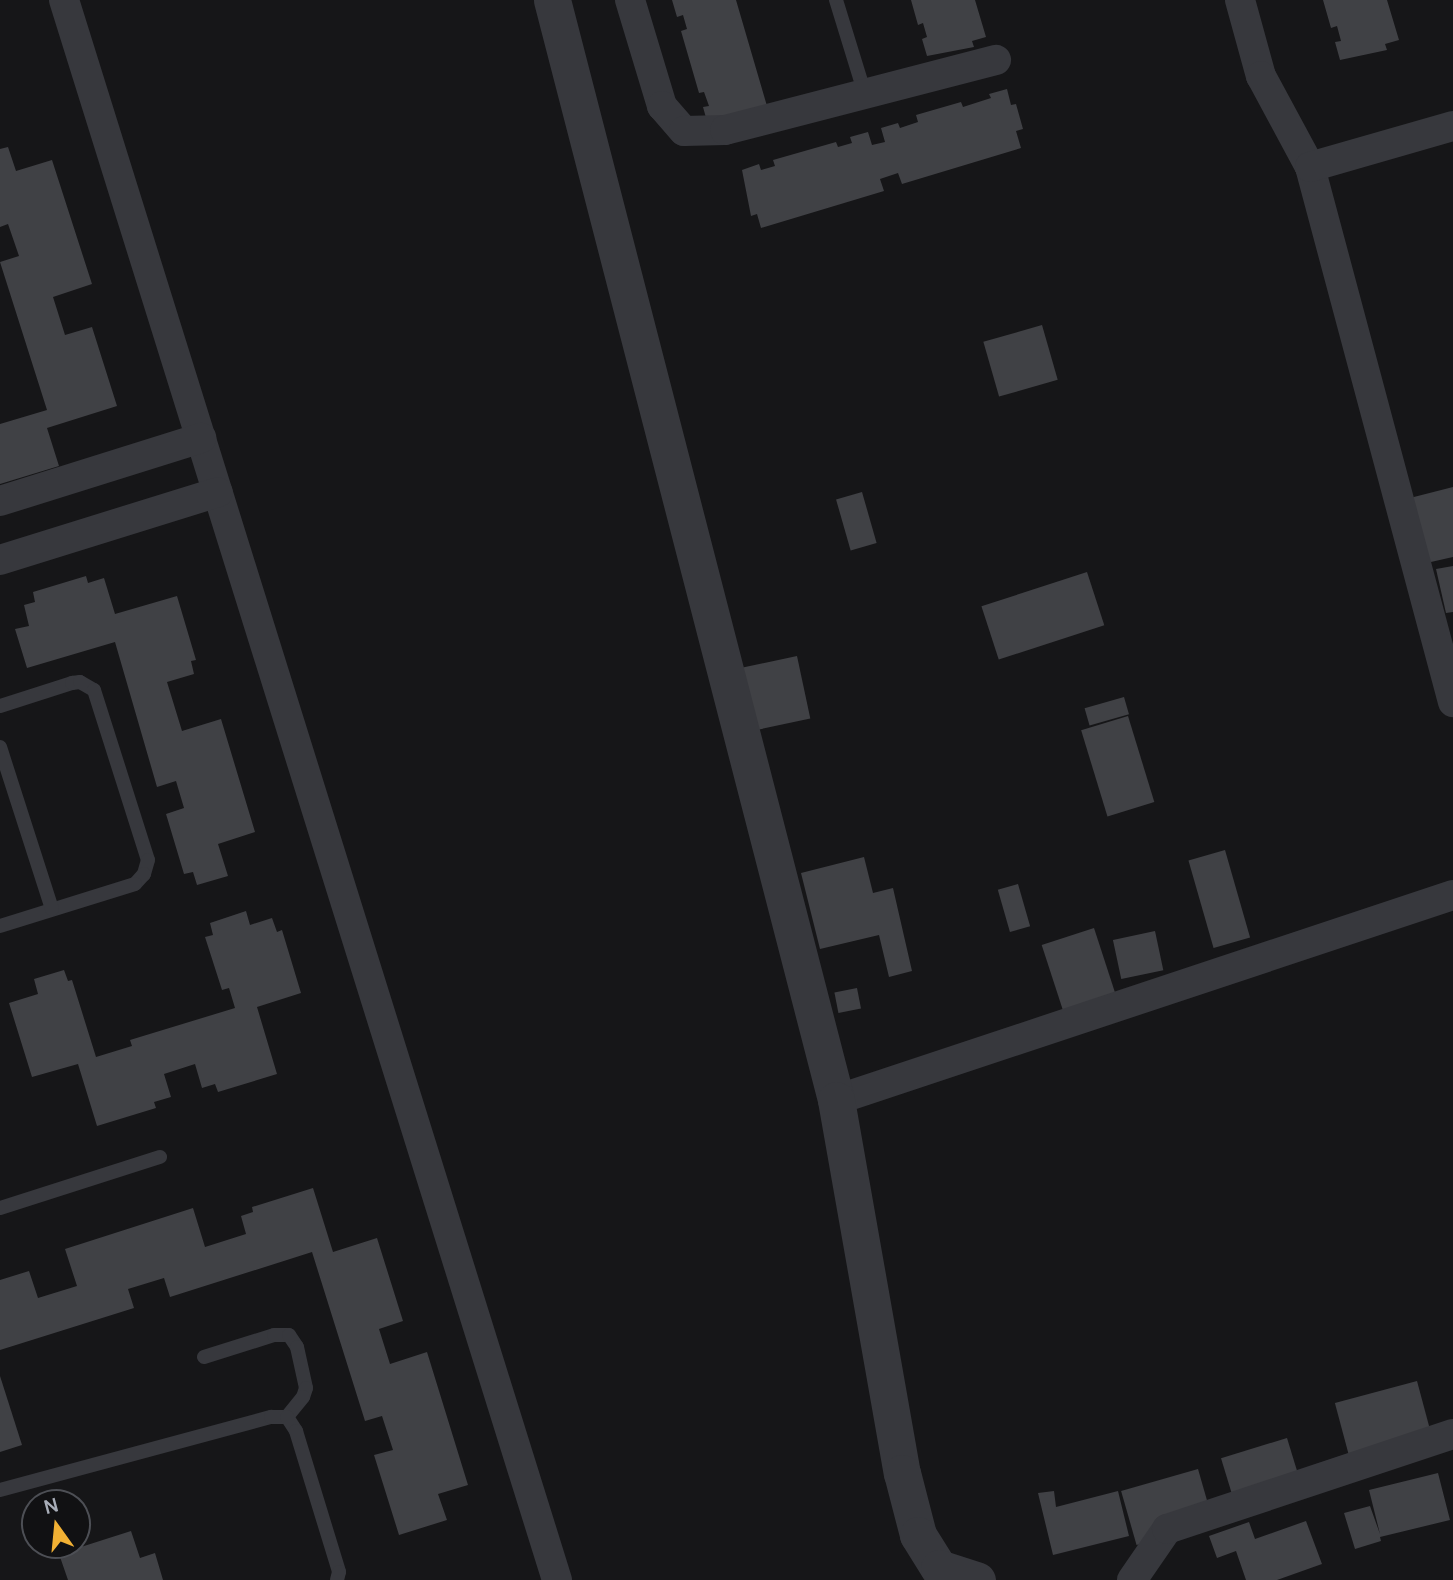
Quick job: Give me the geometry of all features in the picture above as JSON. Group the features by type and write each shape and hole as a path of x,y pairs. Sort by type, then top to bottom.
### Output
{"street":[{"path":"64,0 557,1580"},
{"path":"552,0 836,1100 902,1473 918,1535 940,1574 977,1580"},
{"path":"630,0 662,106 684,131 725,130 996,60"},
{"path":"1240,0 1261,76 1310,167 1453,702"},
{"path":"1310,167 1453,126"},
{"path":"0,501 201,438"},
{"path":"0,560 218,492"},
{"path":"836,1100 1453,895"},
{"path":"1132,1580 1167,1528 1453,1434"}],"lane":[{"path":"836,0 865,94"},
{"path":"0,706 72,683 80,682 94,690 148,860 144,874 135,884 0,926"},
{"path":"0,747 52,909"},
{"path":"1,1202 160,1157"},
{"path":"204,1357 274,1335 289,1335 295,1340 306,1388 303,1397 287,1417"},
{"path":"0,1490 271,1417 287,1417"},
{"path":"287,1417 296,1431 339,1572 337,1580"}],"building":[{"path":"672,0 736,0 767,106 708,125 703,107 709,106 704,92 699,93 681,31 687,29 683,15 677,17"},
{"path":"911,0 975,0 986,37 972,41 974,47 927,56 922,39 927,37 923,23 918,25"},
{"path":"1323,0 1387,0 1399,40 1385,44 1387,50 1340,60 1335,42 1341,41 1337,26 1331,28"},
{"path":"1007,89 1011,105 1016,104 1023,129 1016,131 1021,148 902,184 898,173 880,179 884,191 761,228 757,214 751,216 742,170 759,164 761,170 775,166 773,160 836,142 838,147 852,143 850,137 868,132 872,145 885,142 881,128 898,123 900,128 918,122 916,115 961,102 963,107 991,98 989,94"},
{"path":"8,147 16,171 52,160 92,284 53,297 65,335 92,327 117,406 47,428 59,466 0,484 0,424 47,410 0,262 19,256 8,224 0,227 0,149"},
{"path":"1042,325 1058,380 999,397 983,342"},
{"path":"1453,487 1453,557 1422,564 1406,499"},
{"path":"862,492 877,543 851,550 836,499"},
{"path":"1453,566 1453,612 1446,613 1436,569"},
{"path":"1087,572 1104,625 999,660 981,606"},
{"path":"86,576 88,583 104,578 115,614 177,596 196,660 191,661 194,674 167,682 182,731 221,719 255,832 218,844 228,876 197,885 193,872 184,874 166,814 184,808 176,781 157,787 115,642 27,668 15,629 29,626 24,605 35,602 33,592"},
{"path":"797,656 810,719 747,732 733,670"},
{"path":"1124,697 1129,714 1090,726 1085,708"},
{"path":"1128,716 1154,802 1107,816 1081,730"},
{"path":"1225,850 1250,937 1214,948 1188,860"},
{"path":"864,857 873,893 893,888 912,971 889,977 879,935 820,949 801,873"},
{"path":"1018,884 1030,926 1010,932 998,890"},
{"path":"246,911 250,925 272,918 277,932 282,930 301,993 257,1007 277,1074 218,1092 215,1084 202,1088 195,1064 164,1074 171,1097 154,1102 156,1108 97,1126 78,1064 32,1077 9,1003 38,994 34,979 64,970 68,981 72,980 96,1057 132,1046 130,1040 235,1008 229,988 222,990 205,937 213,935 210,923"},
{"path":"1094,928 1115,994 1063,1011 1042,945"},
{"path":"1155,931 1163,970 1121,979 1113,940"},
{"path":"857,988 861,1009 838,1013 834,992"},
{"path":"313,1188 333,1252 377,1238 403,1321 379,1329 390,1364 427,1352 468,1485 438,1494 447,1520 399,1535 374,1455 393,1450 382,1416 365,1421 312,1252 170,1297 164,1278 128,1289 134,1308 0,1350 0,1280 29,1271 38,1298 77,1286 65,1249 193,1208 205,1247 246,1234 241,1216 253,1212 252,1207"},
{"path":"0,1376 22,1445 0,1452"},
{"path":"1417,1381 1433,1439 1350,1461 1335,1403"},
{"path":"1287,1438 1304,1493 1238,1514 1221,1458"},
{"path":"1198,1469 1213,1523 1137,1545 1121,1491"},
{"path":"1438,1473 1450,1520 1380,1537 1381,1541 1355,1549 1344,1513 1370,1506 1380,1534 1369,1490"},
{"path":"1054,1491 1056,1507 1118,1491 1129,1536 1053,1555 1038,1493"},
{"path":"1306,1521 1322,1564 1277,1580 1246,1580 1236,1551 1217,1558 1209,1536 1249,1522 1255,1539"},
{"path":"131,1531 140,1558 155,1553 163,1580 68,1580 61,1559 91,1559 91,1544"}]}
